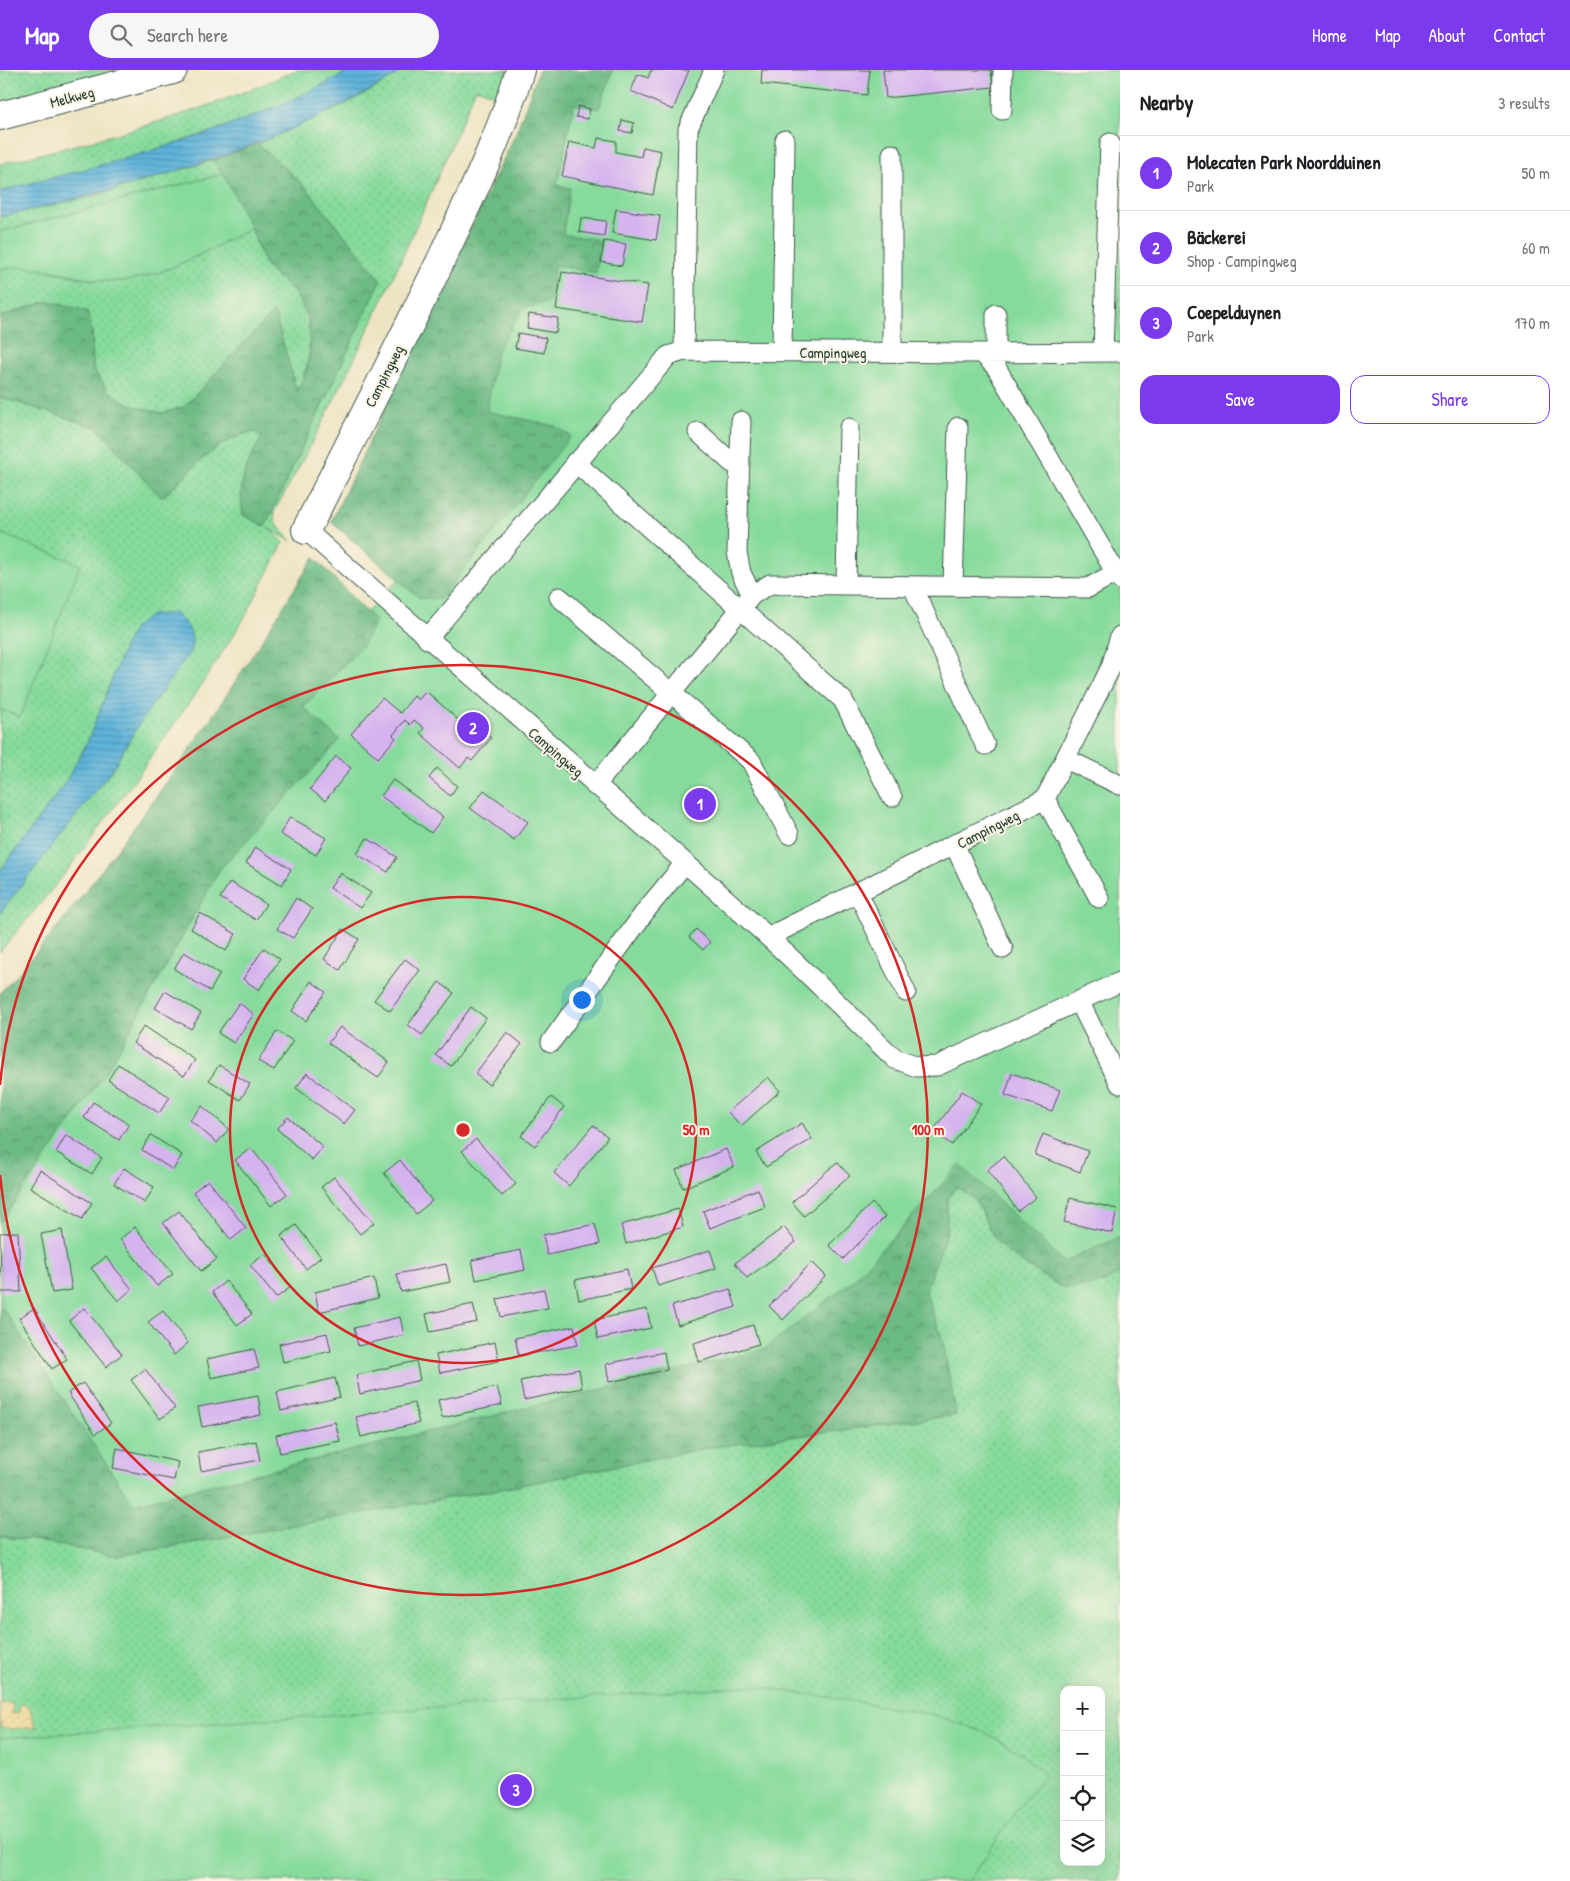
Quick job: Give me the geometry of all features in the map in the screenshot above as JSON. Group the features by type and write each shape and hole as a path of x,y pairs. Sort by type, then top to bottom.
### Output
{"street":[{"name":"Melkweg","path":"0,116 173,70"},
{"name":"Campingweg","path":"306,530 421,302 472,194 509,106 520,70"}],"lane":[{"path":"684,350 688,129 714,70"},
{"path":"1002,110 1003,70"},
{"path":"782,351 785,140"},
{"path":"1110,143 1111,352"},
{"path":"892,154 892,352"},
{"path":"989,353 996,314"},
{"name":"Campingweg","path":"427,639 575,462 668,356 684,350 989,353 1111,352"},
{"name":"Campingweg","path":"595,786 670,693 741,611 752,595 770,584 1088,588 1118,576 989,353"},
{"path":"741,421 738,552 741,573 752,595"},
{"path":"953,586 958,427"},
{"path":"846,585 849,428"},
{"path":"698,432 732,463 740,464"},
{"path":"575,462 843,700 892,798"},
{"name":"Campingweg","path":"306,530 427,639 768,937 896,1059 917,1067 937,1066 1120,982"},
{"path":"913,587 985,745"},
{"path":"559,597 751,761 790,834"},
{"path":"1099,898 1046,800 1115,669 1120,636"},
{"path":"1066,759 1120,784"},
{"name":"Campingweg","path":"768,937 1046,800"},
{"path":"955,846 1003,949"},
{"path":"550,1042 647,909 685,863"},
{"path":"858,893 906,992"},
{"path":"1079,1001 1120,1084"}],"green space":[{"path":"0,70 135,70 0,104"},
{"path":"296,70 351,70 310,91 224,127 135,156 0,191 0,164 150,124 224,100"},
{"path":"398,70 508,70 498,96 476,88 430,196 356,356 274,512 275,522 291,541 268,528 284,542 245,617 196,693 139,774 63,876 0,952 0,913 113,768 140,722 124,648 87,743 65,783 0,871 0,397 96,427 162,498 193,467 216,448 241,435 254,432 262,437 244,474 241,492 243,515 265,526 381,280 305,187 258,144 376,88 391,78"},
{"path":"539,70 613,70 599,109 574,104 557,186 571,188 601,240 596,273 550,302 487,411 555,426 571,436 441,600 420,598 331,522 516,133"},
{"path":"613,70 1120,70 1120,1237 1064,1262 960,1165 852,1281 765,1349 133,1504 0,1304 0,1223 110,1066 220,869 340,740 303,707 363,645 375,621 367,612 398,580 420,598 441,599 571,436 555,426 487,411 497,350 524,308 550,302 555,265 596,273 601,240 563,234 570,188 557,185 574,104 599,109"},
{"path":"258,144 305,187 381,280 265,526 243,515 241,492 244,474 262,437 254,432 241,435 216,448 193,467 162,498 96,427 0,397 0,317 47,301 87,311 92,331 93,369 110,393 133,406 163,413 184,407 274,312 297,391 305,375 310,354 309,318 293,290 267,268 251,228 214,160"},
{"path":"214,160 223,174 0,232 0,217 98,195"},
{"path":"223,174 251,228 181,263 142,277 123,281 105,281 26,267 0,269 0,232"},
{"path":"251,228 267,267 293,290 306,314 310,340 309,353 297,392 274,312 184,407 163,413 133,406 110,393 93,369 92,331 47,301 0,317 0,269 13,267 40,269 105,281 144,277 181,264"},
{"path":"0,533 80,565 20,717 0,709"},
{"path":"314,557 375,621 363,645 303,707 340,740 220,869 110,1066 0,1223 0,993 64,918 150,806 223,701"},
{"path":"891,1100 1064,1261 1120,1237 1120,1273 1102,1283 1065,1289 1018,1260 1001,1246 991,1232 977,1203 972,1197 955,1187 948,1199 946,1234 925,1291 943,1342 956,1415 706,1448 511,1487 117,1556 34,1540 0,1537 0,1304 134,1504 765,1349 852,1281 908,1222"},
{"path":"955,1187 972,1197 977,1203 991,1232 1001,1246 1065,1289 1102,1283 1120,1273 1120,1881 0,1881 0,1537 34,1540 117,1556 511,1487 706,1448 956,1415 943,1342 925,1291 946,1234 948,1199"},
{"path":"747,1686 935,1715 986,1733 1022,1754 1045,1775 1020,1805 969,1881 0,1881 0,1738"}],"sand":[{"path":"13,1703 11,1714 18,1713 21,1704 29,1706 36,1728 8,1729 0,1726 0,1704"}],"water":[{"path":"351,70 398,70 396,75 390,79 344,104 296,127 249,146 151,179 0,217 0,191 135,156 224,127 310,91"},
{"path":"175,613 190,630 192,646 190,652 140,722 113,768 0,913 0,871 65,783 87,743 124,648 134,628 151,615"}],"building":[{"path":"651,70 689,70 673,110 631,91 638,74 648,78"},
{"path":"762,70 870,70 867,95 761,84"},
{"path":"883,70 991,70 993,87 886,98"},
{"path":"578,106 590,109 588,119 576,117"},
{"path":"622,120 634,123 632,133 620,131"},
{"path":"598,138 616,141 616,152 641,157 643,147 661,151 653,195 562,176 569,142 596,148"},
{"path":"616,209 660,216 656,240 612,233"},
{"path":"581,218 606,221 604,236 579,232"},
{"path":"604,241 626,244 622,266 601,262"},
{"path":"562,272 648,285 642,322 556,309"},
{"path":"529,314 558,318 556,333 527,328"},
{"path":"518,333 546,338 544,353 515,348"},
{"path":"426,691 464,725 469,718 491,738 472,761 468,758 460,768 420,733 424,728 414,720 410,725 405,720 393,735 396,738 378,758 351,734 382,698 400,713 414,696 418,700"},
{"path":"336,756 351,768 325,801 310,789"},
{"path":"437,768 457,786 450,796 429,778"},
{"path":"393,780 443,817 431,833 381,796"},
{"path":"484,790 528,822 514,840 470,808"},
{"path":"290,817 326,838 316,855 280,834"},
{"path":"367,838 397,857 388,872 357,854"},
{"path":"255,847 291,869 282,885 246,863"},
{"path":"340,873 371,893 360,908 330,888"},
{"path":"230,882 266,904 256,920 220,898"},
{"path":"296,898 312,909 293,938 277,929"},
{"path":"200,913 236,934 226,951 191,929"},
{"path":"343,929 359,939 340,970 324,959"},
{"path":"696,929 710,942 703,950 689,937"},
{"path":"264,948 280,959 259,990 243,979"},
{"path":"184,952 220,974 210,991 174,969"},
{"path":"405,959 420,970 390,1011 374,1000"},
{"path":"311,981 326,992 306,1021 292,1011"},
{"path":"439,982 454,993 422,1035 408,1025"},
{"path":"165,991 201,1013 191,1029 155,1008"},
{"path":"239,1003 254,1014 234,1043 218,1033"},
{"path":"471,1007 486,1018 451,1066 436,1055"},
{"path":"144,1026 195,1060 184,1076 133,1043"},
{"path":"340,1027 389,1062 378,1078 328,1043"},
{"path":"277,1031 293,1041 274,1070 258,1061"},
{"path":"507,1032 522,1044 489,1085 475,1074"},
{"path":"118,1064 170,1097 159,1113 108,1080"},
{"path":"219,1065 250,1084 240,1100 209,1080"},
{"path":"307,1073 355,1110 344,1124 296,1088"},
{"path":"1012,1073 1060,1090 1052,1111 1005,1095"},
{"path":"768,1077 780,1091 741,1126 728,1112"},
{"path":"962,1091 981,1104 952,1145 933,1131"},
{"path":"551,1097 564,1107 535,1146 521,1136"},
{"path":"93,1102 129,1124 119,1140 84,1118"},
{"path":"202,1106 229,1129 217,1143 190,1120"},
{"path":"288,1117 323,1147 312,1160 277,1129"},
{"path":"802,1123 812,1139 766,1167 756,1152"},
{"path":"593,1125 608,1137 569,1186 554,1173"},
{"path":"1043,1134 1088,1151 1080,1172 1035,1155"},
{"path":"66,1135 102,1158 92,1174 56,1152"},
{"path":"151,1135 182,1155 173,1170 142,1150"},
{"path":"476,1139 516,1184 502,1196 462,1151"},
{"path":"251,1148 287,1194 271,1206 235,1160"},
{"path":"726,1149 734,1167 683,1188 676,1170"},
{"path":"1004,1156 1036,1197 1018,1211 987,1170"},
{"path":"400,1160 432,1201 416,1214 384,1173"},
{"path":"837,1162 850,1176 804,1216 792,1202"},
{"path":"124,1168 154,1187 145,1203 114,1184"},
{"path":"40,1170 92,1203 82,1219 30,1187"},
{"path":"334,1177 374,1223 360,1234 321,1187"},
{"path":"208,1180 246,1228 231,1240 193,1192"},
{"path":"758,1189 765,1207 710,1228 703,1211"},
{"path":"1070,1198 1117,1209 1112,1233 1064,1222"},
{"path":"872,1203 885,1217 843,1259 829,1245"},
{"path":"678,1209 683,1227 626,1244 621,1225"},
{"path":"179,1211 217,1259 201,1271 163,1223"},
{"path":"595,1224 600,1244 547,1255 543,1235"},
{"path":"296,1225 321,1257 306,1269 281,1236"},
{"path":"135,1227 173,1274 157,1286 120,1239"},
{"path":"784,1227 796,1242 747,1278 735,1263"},
{"path":"62,1230 72,1290 52,1293 41,1234"},
{"path":"18,1232 21,1292 1,1292 0,1233"},
{"path":"521,1250 525,1270 476,1280 472,1260"},
{"path":"710,1250 716,1268 658,1286 652,1268"},
{"path":"265,1254 291,1287 276,1298 250,1265"},
{"path":"106,1257 132,1289 118,1301 91,1268"},
{"path":"812,1262 826,1276 783,1320 769,1306"},
{"path":"446,1264 450,1282 401,1292 397,1274"},
{"path":"627,1269 631,1289 579,1300 575,1280"},
{"path":"374,1278 378,1298 319,1312 315,1292"},
{"path":"226,1281 252,1314 237,1325 212,1292"},
{"path":"544,1289 548,1308 501,1317 497,1299"},
{"path":"730,1289 736,1307 678,1325 672,1306"},
{"path":"473,1304 477,1322 430,1332 426,1314"},
{"path":"34,1308 67,1359 52,1369 19,1318"},
{"path":"84,1308 122,1354 106,1367 69,1321"},
{"path":"647,1309 651,1328 598,1339 594,1320"},
{"path":"163,1311 188,1343 174,1355 148,1322"},
{"path":"400,1317 404,1335 358,1346 354,1328"},
{"path":"753,1325 759,1344 699,1362 694,1343"},
{"path":"574,1326 578,1345 519,1356 515,1338"},
{"path":"327,1333 331,1351 283,1362 279,1344"},
{"path":"495,1342 499,1361 440,1373 436,1355"},
{"path":"254,1349 259,1368 211,1378 207,1359"},
{"path":"664,1352 667,1370 609,1382 606,1364"},
{"path":"416,1361 420,1380 360,1394 356,1375"},
{"path":"145,1369 175,1408 160,1419 131,1380"},
{"path":"579,1369 582,1388 524,1400 520,1381"},
{"path":"335,1378 340,1397 281,1411 277,1392"},
{"path":"83,1383 111,1423 95,1434 68,1393"},
{"path":"497,1387 502,1405 442,1418 438,1400"},
{"path":"258,1396 261,1415 202,1427 198,1407"},
{"path":"414,1403 419,1423 361,1437 356,1417"},
{"path":"335,1422 340,1441 280,1453 276,1435"},
{"path":"256,1441 260,1460 201,1471 198,1452"},
{"path":"117,1448 178,1462 174,1480 113,1468"}],"place":[{"name":"Bäckerei","path":"473,728"},
{"name":"Molecaten Park Noordduinen","path":"700,804"},
{"name":"Coepelduynen","path":"516,1790"}]}
